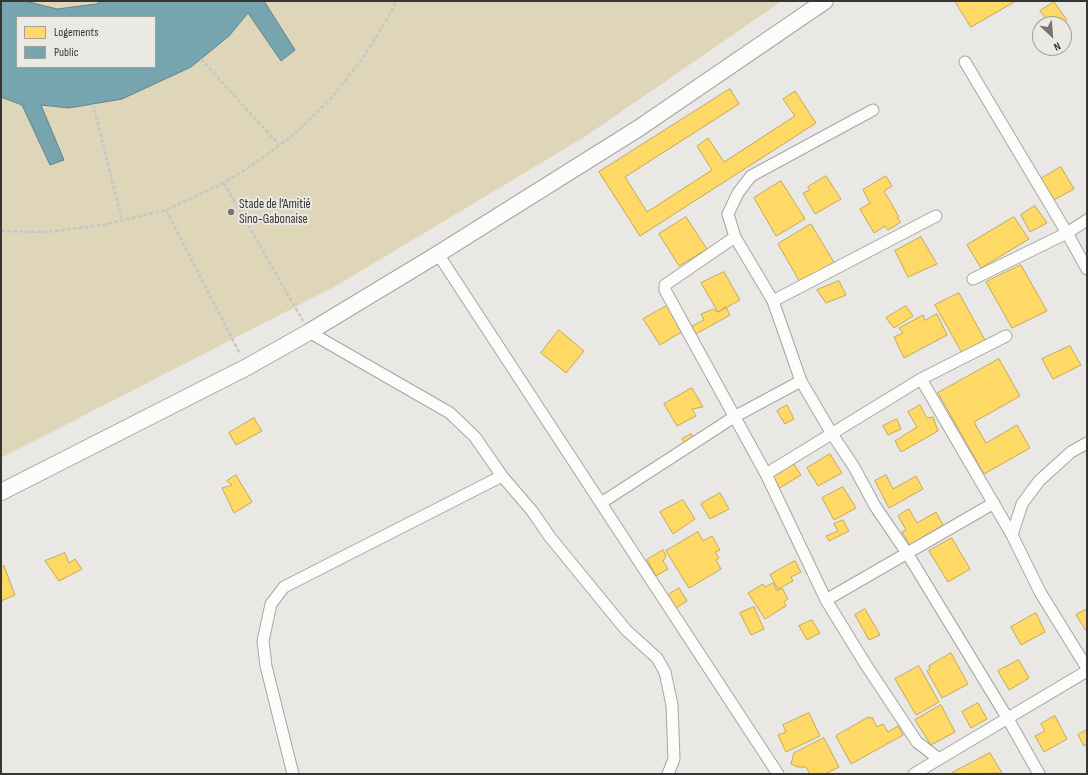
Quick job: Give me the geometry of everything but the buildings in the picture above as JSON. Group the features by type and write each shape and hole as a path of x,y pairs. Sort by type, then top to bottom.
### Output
{"main road":[{"path":"1,492 247,367 309,332 438,254 639,128 825,1"}],"street":[{"path":"965,62 1067,233 1087,270"},
{"path":"873,110 751,176 738,193 728,214 735,237 772,301 801,381 854,468 875,506 907,553 1008,719 1039,774"},
{"path":"772,301 936,216"},
{"path":"973,279 1067,233 1087,220"},
{"path":"735,237 665,285 665,290 766,474 826,600 866,666 917,742 939,760"},
{"path":"438,254 778,774"},
{"path":"309,332 450,413 475,437 502,476 626,630 657,658 665,672 672,705 674,760 668,774"},
{"path":"766,474 921,379 1006,336"},
{"path":"914,774 1008,719 1087,670 1040,592 1012,535 921,379"},
{"path":"601,504 734,417 801,381"},
{"path":"1012,535 1022,504 1039,482 1072,452 1087,443"},
{"path":"293,774 264,654 263,641 271,604 284,587 502,476"},
{"path":"826,600 994,503"}],"path":[{"path":"1,231 48,232 122,221 166,210 224,182 257,162 297,132 332,97 363,58 389,16 396,1"},
{"path":"201,59 279,145"},
{"path":"93,104 122,221"},
{"path":"224,182 309,332"},
{"path":"166,210 247,367"}],"shaded area":[{"name":"Stade de l’Amitié Sino-Gabonaise","path":"1,1 782,1 586,136 334,287 1,458"}],"place":[{"name":"Stade de l’Amitié Sino-Gabonaise","path":"231,212"}]}
